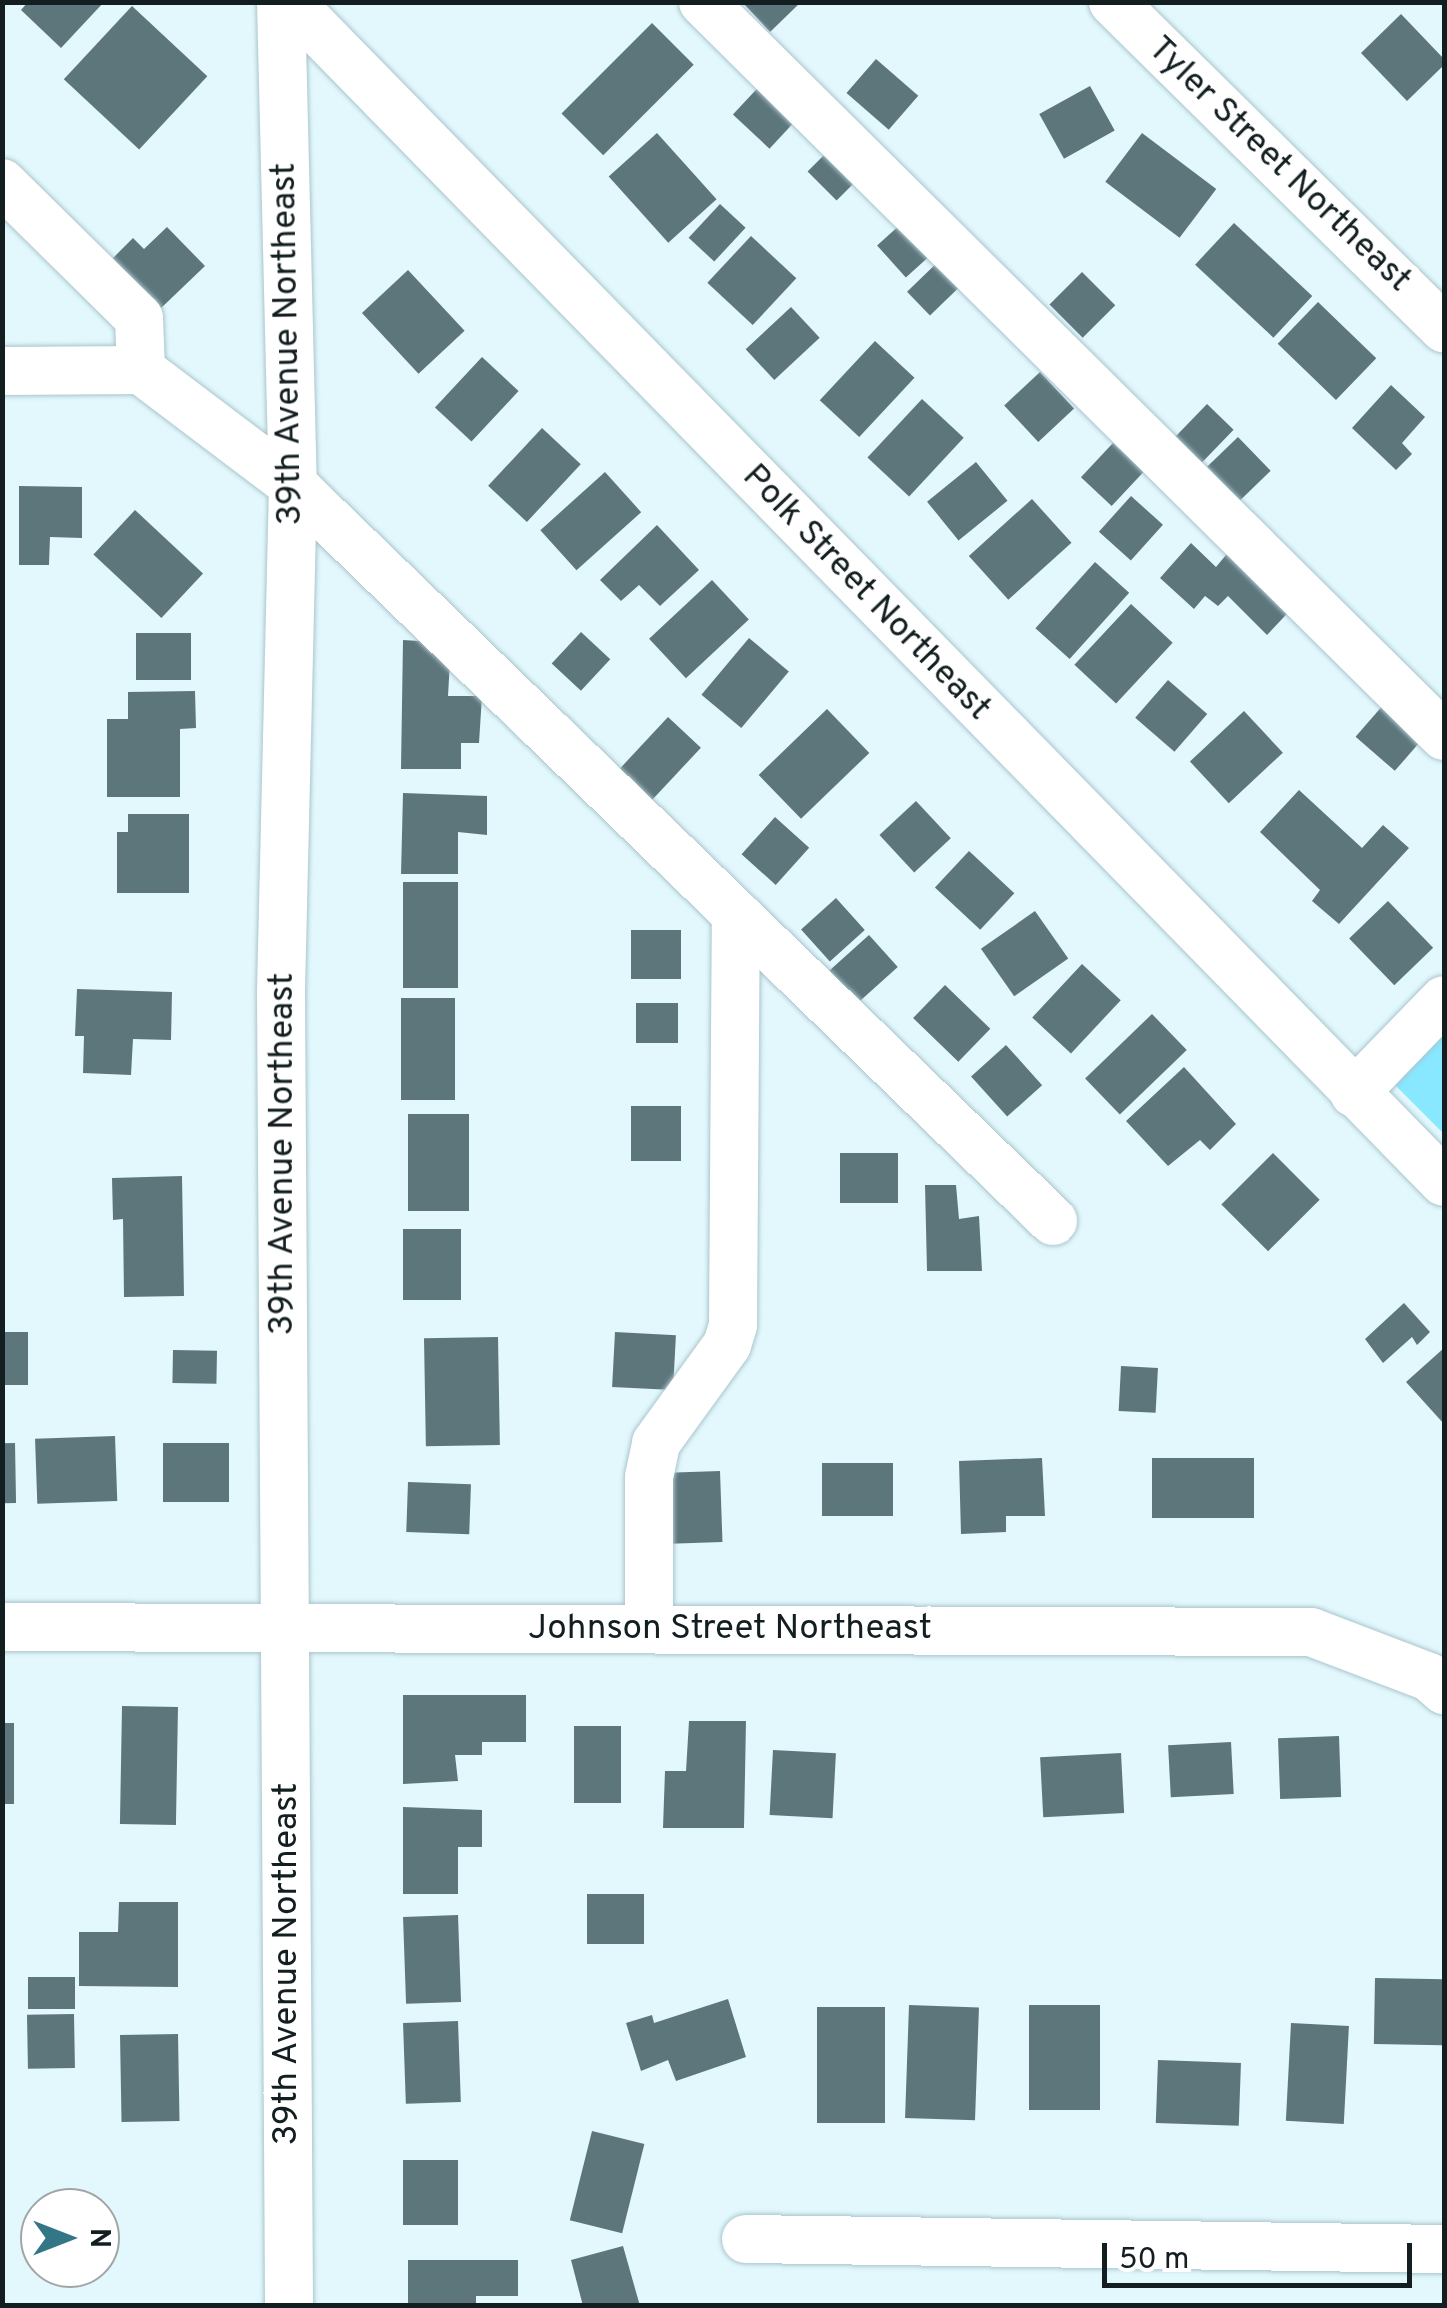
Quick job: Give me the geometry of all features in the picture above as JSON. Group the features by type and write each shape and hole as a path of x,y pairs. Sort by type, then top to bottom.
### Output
{"street":[{"name":"39th Avenue Northeast","path":"281,2 293,486 281,992 289,2306"},
{"name":"Polk Street Northeast","path":"290,2 1444,1182"},
{"path":"703,2 1444,736"},
{"name":"Tyler Street Northeast","path":"1113,2 1444,328"},
{"path":"2,183 139,318 141,370"},
{"path":"2,371 141,370 293,486 1053,1221"},
{"path":"649,1628 649,1477 656,1443 727,1345 732,1325 736,914"},
{"path":"1354,1092 1444,1000"},
{"name":"Johnson Street Northeast","path":"2,1627 1311,1632 1429,1677 1444,1690"},
{"path":"746,2239 1444,2250"}],"shaded area":[{"path":"1444,1025 1444,1134 1390,1080"}],"building":[{"path":"28,2 104,2 61,48 21,10"},
{"path":"742,2 801,2 770,32"},
{"path":"132,6 207,76 139,149 64,79"},
{"path":"1401,14 1444,59 1444,65 1407,101 1361,53"},
{"path":"652,23 694,65 603,155 561,114"},
{"path":"876,59 918,96 889,130 846,93"},
{"path":"767,78 804,112 769,149 733,115"},
{"path":"1090,86 1115,131 1064,159 1039,114"},
{"path":"657,133 717,199 668,243 609,176"},
{"path":"1142,133 1216,189 1180,238 1105,182"},
{"path":"838,141 867,170 837,200 808,171"},
{"path":"720,204 746,228 714,262 689,238"},
{"path":"912,214 941,246 906,277 877,245"},
{"path":"1234,223 1312,296 1273,338 1195,265"},
{"path":"167,227 205,266 159,310 111,260 133,238 144,249"},
{"path":"751,236 796,278 753,325 707,283"},
{"path":"943,257 966,281 930,315 907,292"},
{"path":"408,270 465,331 419,374 362,313"},
{"path":"1082,272 1115,305 1083,338 1049,305"},
{"path":"1318,302 1376,358 1336,400 1278,344"},
{"path":"791,307 820,338 774,380 746,349"},
{"path":"875,341 914,378 859,437 820,400"},
{"path":"482,357 519,391 472,442 435,407"},
{"path":"1040,372 1074,409 1038,442 1004,405"},
{"path":"1391,385 1425,417 1402,443 1412,454 1396,470 1352,428"},
{"path":"922,399 964,438 909,496 867,458"},
{"path":"1207,404 1234,430 1200,464 1174,439"},
{"path":"542,428 581,464 527,522 488,486"},
{"path":"1238,437 1271,471 1240,501 1207,467"},
{"path":"1113,443 1144,472 1112,506 1081,477"},
{"path":"976,462 1007,501 959,541 927,502"},
{"path":"605,472 641,512 576,570 540,530"},
{"path":"19,486 82,487 82,538 50,537 49,565 19,565"},
{"path":"1131,496 1163,525 1131,560 1099,532"},
{"path":"1032,499 1071,543 1008,600 969,556"},
{"path":"135,510 203,573 161,618 93,555"},
{"path":"657,525 699,570 660,606 639,585 621,601 600,580"},
{"path":"1191,543 1216,567 1236,543 1299,601 1267,635 1228,596 1218,606 1205,596 1194,609 1160,578"},
{"path":"1095,562 1129,593 1070,659 1035,628"},
{"path":"712,580 749,619 686,678 649,639"},
{"path":"1131,604 1173,643 1116,704 1074,665"},
{"path":"581,632 610,659 581,691 552,663"},
{"path":"136,633 191,633 191,680 136,680"},
{"path":"749,638 789,671 741,728 701,695"},
{"path":"403,640 451,643 448,696 482,696 479,743 461,743 461,769 401,769"},
{"path":"1168,680 1207,714 1174,752 1135,718"},
{"path":"195,691 196,728 180,729 180,797 107,797 107,719 128,719 128,692"},
{"path":"1391,696 1430,730 1395,771 1356,737"},
{"path":"827,709 869,753 801,819 759,775"},
{"path":"1244,711 1283,753 1229,803 1190,761"},
{"path":"668,717 701,748 652,800 619,770"},
{"path":"1299,790 1362,848 1383,825 1409,848 1339,924 1312,901 1320,890 1260,832"},
{"path":"403,793 487,796 487,835 458,832 458,874 401,874"},
{"path":"916,801 951,838 914,872 879,835"},
{"path":"128,814 189,814 189,893 117,893 117,832 128,832"},
{"path":"775,817 809,848 776,885 742,854"},
{"path":"969,851 1014,893 980,930 935,888"},
{"path":"403,882 458,882 458,988 403,988"},
{"path":"836,898 865,930 830,961 801,929"},
{"path":"1388,901 1433,948 1394,985 1349,939"},
{"path":"1035,911 1068,959 1014,996 981,949"},
{"path":"631,930 681,930 681,979 631,979"},
{"path":"869,935 898,967 852,1008 824,976"},
{"path":"1082,964 1121,1000 1071,1054 1032,1017"},
{"path":"945,985 990,1029 958,1062 913,1018"},
{"path":"77,989 172,992 171,1040 133,1039 131,1075 83,1073 84,1036 75,1036"},
{"path":"401,998 455,998 455,1100 401,1100"},
{"path":"636,1003 678,1003 678,1043 636,1043"},
{"path":"1152,1014 1187,1050 1120,1115 1085,1079"},
{"path":"1006,1045 1042,1085 1007,1117 971,1076"},
{"path":"1184,1067 1236,1124 1210,1150 1200,1140 1168,1166 1126,1121"},
{"path":"631,1106 681,1106 681,1161 631,1161"},
{"path":"408,1114 469,1114 469,1211 408,1211"},
{"path":"840,1153 898,1153 898,1203 840,1203"},
{"path":"1273,1153 1320,1200 1268,1251 1221,1205"},
{"path":"182,1176 184,1296 124,1297 123,1219 113,1220 112,1178"},
{"path":"925,1185 956,1185 959,1219 979,1216 982,1271 927,1271"},
{"path":"403,1229 461,1229 461,1300 403,1300"},
{"path":"1404,1303 1430,1332 1417,1345 1412,1337 1383,1363 1365,1339"},
{"path":"2,1332 28,1332 28,1385 2,1385"},
{"path":"615,1332 676,1335 673,1390 612,1387"},
{"path":"498,1337 500,1445 426,1446 424,1338"},
{"path":"1444,1348 1444,1424 1406,1382"},
{"path":"173,1350 217,1351 216,1384 172,1383"},
{"path":"1121,1366 1158,1368 1156,1413 1119,1411"},
{"path":"115,1436 117,1501 37,1504 35,1439"},
{"path":"2,1443 15,1443 16,1503 3,1503"},
{"path":"163,1443 229,1443 229,1502 163,1502"},
{"path":"1042,1458 1045,1516 1006,1516 1006,1532 961,1534 959,1461"},
{"path":"1152,1458 1254,1458 1254,1518 1152,1518"},
{"path":"822,1463 893,1463 893,1516 822,1516"},
{"path":"720,1471 722,1542 671,1544 668,1473"},
{"path":"408,1482 471,1484 469,1534 406,1532"},
{"path":"403,1695 526,1695 526,1742 482,1742 482,1755 455,1755 458,1781 403,1784"},
{"path":"122,1706 178,1707 176,1825 120,1824"},
{"path":"689,1721 746,1721 744,1828 663,1828 665,1771 686,1771"},
{"path":"2,1723 14,1723 14,1804 2,1804"},
{"path":"574,1726 621,1726 621,1803 574,1803"},
{"path":"1339,1736 1341,1797 1280,1799 1278,1738"},
{"path":"1231,1742 1234,1794 1171,1797 1168,1745"},
{"path":"773,1750 836,1753 833,1818 770,1815"},
{"path":"1121,1753 1124,1813 1043,1817 1040,1757"},
{"path":"403,1807 482,1810 482,1847 458,1847 458,1894 403,1894"},
{"path":"587,1894 644,1894 644,1944 587,1944"},
{"path":"119,1902 178,1902 178,1987 79,1986 79,1932 118,1932"},
{"path":"458,1915 461,2002 406,2004 403,1917"},
{"path":"28,1977 75,1977 75,2009 28,2009"},
{"path":"1375,1978 1444,1979 1443,2045 1374,2044"},
{"path":"728,1999 746,2057 676,2081 668,2060 641,2071 626,2023 652,2015 654,2023"},
{"path":"909,2005 979,2007 975,2120 905,2118"},
{"path":"1029,2005 1100,2005 1100,2110 1029,2110"},
{"path":"817,2007 885,2007 885,2123 817,2123"},
{"path":"74,2014 75,2068 28,2069 27,2015"},
{"path":"458,2021 461,2102 406,2104 403,2023"},
{"path":"1291,2023 1349,2026 1344,2124 1286,2121"},
{"path":"178,2034 180,2121 122,2122 120,2035"},
{"path":"1158,2060 1241,2063 1239,2126 1156,2123"},
{"path":"592,2131 644,2144 622,2233 570,2220"},
{"path":"403,2160 458,2160 458,2225 403,2225"},
{"path":"623,2246 640,2306 583,2306 571,2260"},
{"path":"408,2260 518,2260 518,2296 476,2296 476,2306 408,2306"}]}
